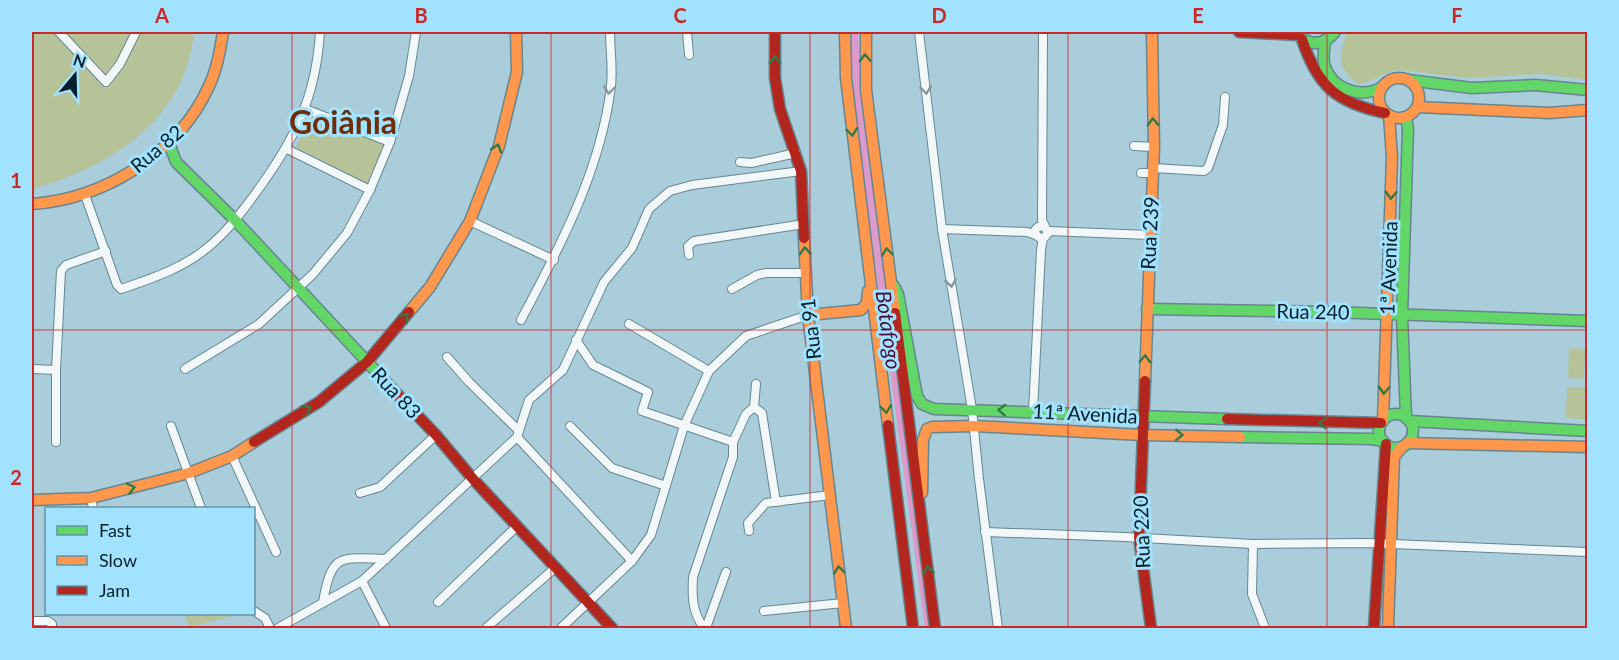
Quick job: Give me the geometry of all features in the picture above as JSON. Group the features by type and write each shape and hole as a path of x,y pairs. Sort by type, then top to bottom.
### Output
{"main road":[{"name":"Rua 82","path":"32,204 85,195 129,174 169,143 188,124 203,99 214,74 223,32"},
{"path":"32,501 92,503 189,473 232,456 319,402 367,362 430,287 470,221 499,146 517,72 516,32"},
{"name":"Rua 91","path":"775,32 775,78 780,109 801,171 808,315 846,628"},
{"path":"845,32 846,78 913,628"},
{"path":"866,32 866,90 935,628"},
{"name":"Rua 239","path":"1142,435 1154,147 1152,32"},
{"path":"1239,32 1299,35 1313,44 1325,42 1335,32"},
{"path":"1299,35 1317,78 1334,95 1350,104 1401,118 1406,117 1418,107 1538,112 1587,110"},
{"path":"1325,42 1324,66 1337,82 1352,91 1373,93 1393,79 1472,88 1535,85 1587,90"},
{"path":"1408,80 1418,92 1418,107"},
{"path":"1382,87 1379,96 1380,103 1387,114"},
{"name":"1ª Avenida","path":"1382,422 1388,315 1392,165 1387,114"},
{"name":"1ª Avenida","path":"1406,117 1402,315 1408,420"},
{"name":"Rua 83","path":"169,143 176,162 235,220 436,435 516,527 612,628"},
{"name":"Rua 83","path":"155,155 176,162"},
{"path":"1392,165 1406,166"},
{"path":"808,315 853,312 865,307 868,290 862,244 864,231"},
{"name":"11ª Avenida","path":"890,278 898,294 917,396 922,405 934,409 1143,417 1382,422"},
{"name":"Rua 240","path":"1147,309 1523,317 1587,321"},
{"path":"1388,628 1384,443 1379,433 1382,422 1392,415 1397,415 1408,420 1587,431"},
{"path":"1376,628 1394,457 1413,432 1408,420"},
{"name":"11ª Avenida","path":"922,520 924,434 932,427 974,426 1142,435 1371,439 1384,443"},
{"name":"Rua 220","path":"1142,435 1139,537 1151,628"},
{"path":"1384,443 1394,448 1405,445 1587,447"}],"street":[{"path":"59,32 106,82 120,64 136,32"},
{"path":"85,195 117,285 121,289 166,273 206,249 235,220 287,149 305,109 319,58 320,32"},
{"path":"185,369 259,324 313,274 347,233 370,190 390,142 409,76 416,32"},
{"path":"521,320 554,260 595,159 611,85 610,32"},
{"path":"687,32 689,55"},
{"path":"919,32 942,229 972,409 985,532 999,628"},
{"path":"1033,412 1043,231 1043,32"},
{"path":"1141,173 1153,170 1204,171 1208,168 1223,125 1225,97"},
{"path":"305,109 390,142"},
{"path":"1134,146 1154,147"},
{"path":"287,149 370,190"},
{"path":"742,163 796,153"},
{"path":"278,628 362,581 473,479 518,434 529,400 562,370 604,282 632,248 649,209 670,191 801,171"},
{"path":"470,221 554,260"},
{"path":"689,255 688,246 694,241 804,224"},
{"path":"942,229 1149,235"},
{"path":"56,442 56,370 61,271 66,264 106,251"},
{"path":"732,289 757,275 766,273 806,273"},
{"path":"561,628 632,561 651,535 684,426 709,371 746,336 808,315"},
{"path":"629,324 709,371"},
{"path":"576,340 594,365 648,393 642,411 733,442"},
{"path":"447,357 632,561"},
{"path":"32,369 56,370"},
{"path":"705,628 697,618 692,597 693,577 733,457 733,442 746,414 754,407 756,384"},
{"path":"754,407 762,413 776,502"},
{"path":"171,426 201,507"},
{"path":"570,426 612,468 666,486"},
{"path":"360,493 380,487 436,435"},
{"path":"232,456 276,552"},
{"path":"749,531 748,523 766,503 830,495"},
{"path":"438,602 516,527"},
{"path":"985,532 1139,537 1253,544 1386,544 1587,552"},
{"path":"1253,544 1252,594 1265,628"},
{"path":"323,602 327,578 336,563 346,558 386,559"},
{"path":"486,628 555,568"},
{"path":"705,628 726,572"},
{"path":"362,581 386,628"},
{"path":"764,611 843,603"},
{"path":"255,612 265,618 270,628"},
{"path":"32,621 48,621 52,624 52,628"}],"green space":[{"path":"32,32 194,32 188,63 176,91 160,115 115,153 89,168 32,189"},
{"path":"1347,32 1587,32 1587,80 1541,74 1468,78 1399,70 1358,84 1342,66 1342,48"},
{"path":"311,116 386,143 368,184 296,147"},
{"path":"1569,348 1585,349 1584,379 1568,378"},
{"path":"1567,387 1586,387 1585,419 1566,418"},
{"path":"185,615 237,615 189,627"}],"waterway":[{"name":"Botafogo","path":"854,32 863,143 929,628"}],"traffic: fast":[{"path":"1300,37 1319,43 1335,32"},
{"path":"1325,42 1324,64 1334,82 1357,92 1374,91 1382,87"},
{"path":"1408,80 1472,88 1535,85 1588,90"},
{"path":"1406,117 1408,129 1402,315 1406,418"},
{"path":"169,143 176,162 235,220 398,395"},
{"path":"894,286 898,294 917,396 922,404 934,409 1227,419"},
{"path":"1147,309 1330,312 1588,321"},
{"path":"1396,414 1408,419 1413,431 1408,443 1396,448 1384,443 1379,431 1384,419 1396,414"},
{"path":"1409,421 1588,431"},
{"path":"1240,437 1383,441"}],"traffic: slow":[{"path":"32,204 86,193 112,182 159,151 179,132 196,110 209,86 223,32"},
{"path":"409,312 430,287 470,221 499,146 517,72 516,32"},
{"path":"845,32 846,78 888,425"},
{"path":"866,32 866,90 895,313"},
{"path":"1145,381 1154,147 1152,32"},
{"path":"1399,78 1413,84 1419,98 1413,112 1399,118 1385,112 1379,98 1385,84 1399,78"},
{"path":"1418,107 1549,113 1588,110"},
{"path":"1383,421 1392,157 1389,115"},
{"path":"804,238 808,315 846,628"},
{"path":"808,315 861,310 867,303 868,291"},
{"path":"922,493 923,440 927,429 932,427 974,426 1142,435 1240,437"},
{"path":"32,500 91,498 189,473 232,456 254,442"},
{"path":"1407,443 1588,447"},
{"path":"1388,628 1394,457 1403,446"}],"traffic: jam":[{"path":"775,32 775,78 780,109 801,171 804,238"},
{"path":"1239,32 1298,35"},
{"path":"1302,39 1315,69 1331,90 1354,104 1385,113"},
{"path":"254,442 319,402 367,362 409,312"},
{"path":"895,313 935,628"},
{"path":"1145,381 1139,537 1151,628"},
{"path":"398,395 612,628"},
{"path":"1227,419 1381,423"},
{"path":"888,425 913,628"},
{"path":"1374,627 1386,444"}],"district":[{"name":"Goiânia","path":"343,123"}]}
